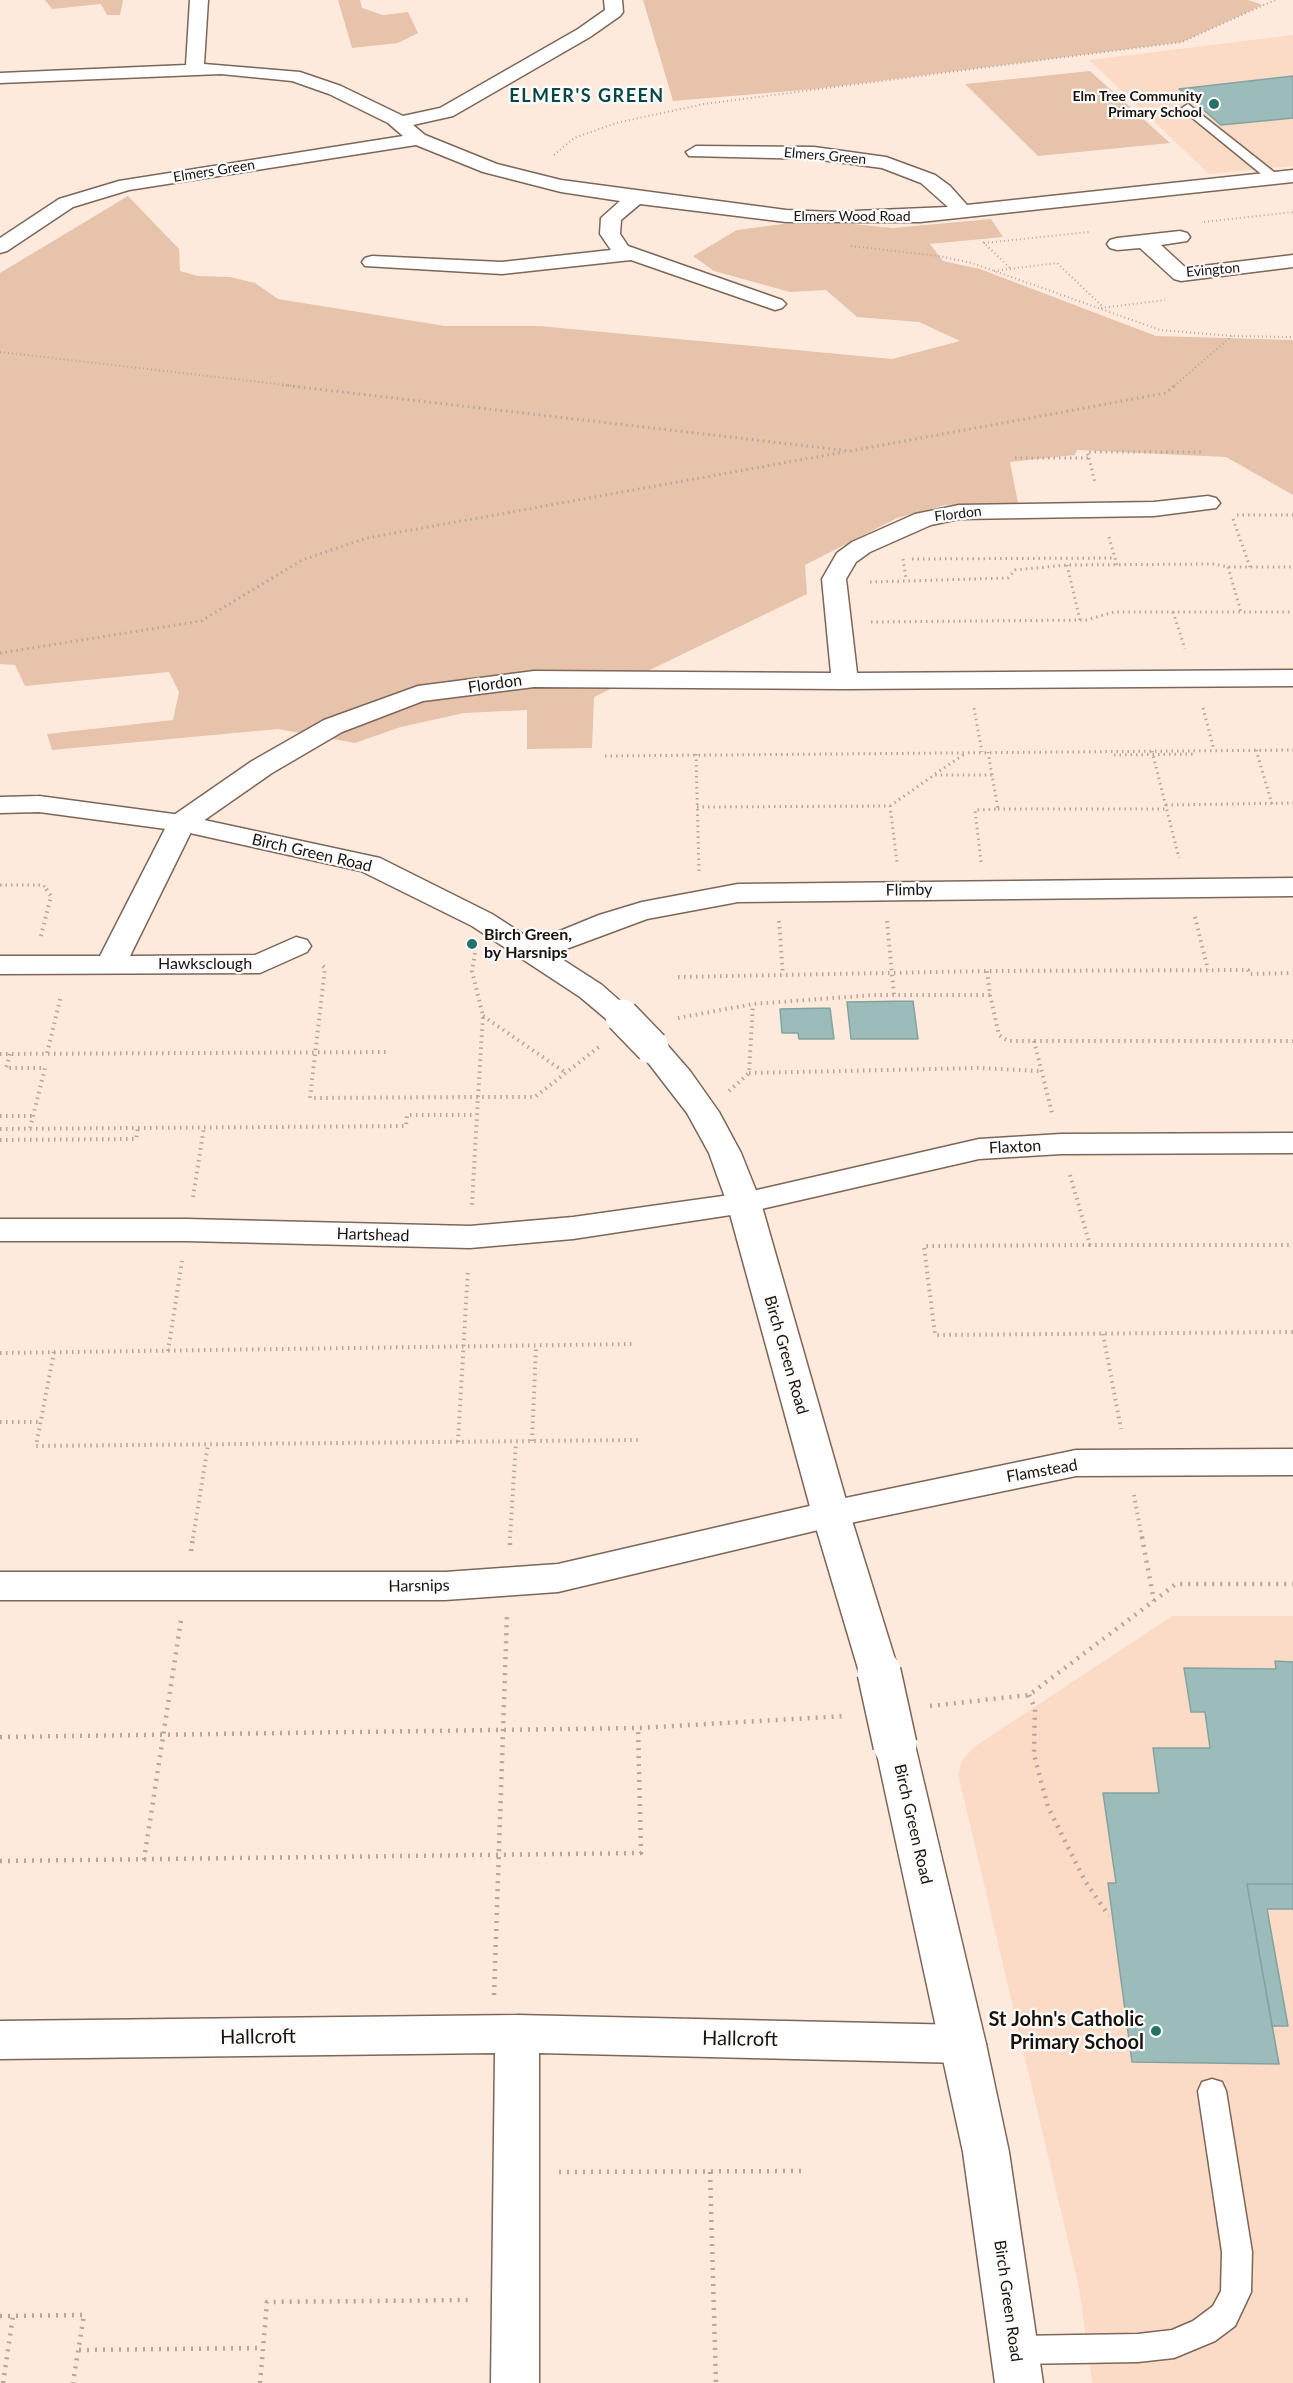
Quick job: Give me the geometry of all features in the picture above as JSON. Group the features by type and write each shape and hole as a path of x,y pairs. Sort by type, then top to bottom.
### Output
{"street":[{"path":"195,70 199,0"},
{"path":"399,123 446,112 584,33 614,12 613,0"},
{"path":"0,78 195,70 259,71 320,83 399,123 418,139"},
{"name":"Elmers Wood Road","path":"418,139 458,157 526,178 636,198 786,216 876,218 958,213 1284,177"},
{"name":"Elmers Green","path":"0,247 66,203 126,185 418,139"},
{"name":"Elmers Green","path":"696,152 743,158 841,155 886,163 927,179 943,190 958,213"},
{"path":"636,198 611,218 610,234 621,250 775,304"},
{"path":"1117,244 1180,237"},
{"name":"Evington","path":"1145,241 1181,275 1293,261"},
{"path":"372,262 502,268 632,254"},
{"name":"Flordon","path":"845,681 834,579 846,558 866,545 924,519 958,512 1154,509 1208,503"},
{"name":"Flordon","path":"181,823 262,767 333,726 418,694 534,679 845,681 1293,678"},
{"name":"Birch Green Road","path":"0,805 39,804 181,823 370,864 482,920 591,991 622,1016 652,1047 703,1112 725,1153 744,1203 831,1514 879,1672 964,2044 986,2152 1017,2366"},
{"path":"111,964 181,823"},
{"name":"Flimby","path":"534,952 609,921 700,899 777,892 1293,887"},
{"name":"Hawksclough","path":"0,965 260,964 296,946"},
{"name":"Flaxton","path":"744,1203 980,1149 1061,1144 1293,1143"},
{"name":"Hartshead","path":"0,1230 188,1230 470,1238 573,1228 744,1203"},
{"name":"Flamstead","path":"831,1514 1076,1464 1293,1462"},
{"name":"Harsnips","path":"0,1586 445,1586 558,1578 831,1514"},
{"path":"505,2034 516,2173 515,2383"},
{"name":"Hallcroft","path":"0,2040 505,2034 964,2044"}],"lane":[{"path":"1188,108 1284,177"},
{"path":"1017,2366 1174,2344 1204,2331 1224,2316 1236,2292 1238,2252 1212,2091"}],"path":[{"path":"526,178 574,138 616,123 704,104 1182,42 1275,0"},
{"path":"958,213 1011,269"},
{"path":"848,246 939,256 993,271 1160,330 1232,336 1293,337"},
{"path":"993,271 1057,263 1103,307"},
{"path":"0,653 201,621 302,560 367,538 1166,393 1232,336"},
{"path":"0,352 850,451"},
{"path":"1015,458 1089,458 1087,452 1202,452"},
{"path":"1250,567 1232,515 1293,515"},
{"path":"866,545 895,559 1115,558"},
{"path":"903,559 906,579"},
{"path":"834,592 878,579 1008,578 1015,570 1067,565 1214,564 1228,567 1293,567"},
{"path":"1067,565 1080,620"},
{"path":"1228,567 1241,612"},
{"path":"837,622 1080,620 1114,612 1293,612"},
{"path":"968,680 982,752"},
{"path":"1256,750 1272,804"},
{"path":"605,756 1293,750"},
{"path":"698,807 890,806 966,752"},
{"path":"988,752 998,809"},
{"path":"696,754 700,899"},
{"path":"1114,755 1194,754"},
{"path":"934,775 992,775"},
{"path":"985,889 975,810 1293,803"},
{"path":"890,806 891,972 894,995"},
{"path":"0,885 43,885 51,896 34,965"},
{"path":"777,892 783,975"},
{"path":"296,946 325,968 310,1098 477,1097 458,1442"},
{"path":"678,976 1248,970 1250,974 1293,973"},
{"path":"47,1053 64,986"},
{"path":"990,995 999,1035 1008,1041 1293,1041"},
{"path":"749,1073 753,1004"},
{"path":"483,1016 566,1073"},
{"path":"1034,1041 1040,1071 1090,1245"},
{"path":"0,1054 387,1052"},
{"path":"10,1053 6,1068 45,1068 30,1128"},
{"path":"703,1112 749,1073 978,1068 1040,1071"},
{"path":"0,1129 406,1126 407,1115 476,1115"},
{"path":"0,1116 33,1116"},
{"path":"0,1140 136,1139 138,1128"},
{"path":"1293,1245 924,1246 935,1335 1293,1332"},
{"path":"168,1351 182,1262"},
{"path":"0,1353 633,1344"},
{"path":"532,1441 536,1346"},
{"path":"54,1352 36,1446 638,1440"},
{"path":"0,1422 40,1422"},
{"path":"505,2034 497,1855 516,1442"},
{"path":"144,1860 208,1445"},
{"path":"924,1707 1029,1695 1176,1584 1293,1584"},
{"path":"1029,1695 1035,1708 1034,1755 1048,1807 1085,1881 1109,1916"},
{"path":"0,1737 638,1728 850,1715"},
{"path":"0,1862 641,1853 638,1728"},
{"path":"516,2173 806,2171"},
{"path":"710,2172 716,2383"},
{"path":"260,2383 267,2302 516,2299"},
{"path":"0,2316 84,2315 74,2383"},
{"path":"3,2383 13,2316"},
{"path":"79,2350 264,2348"}],"shaded area":[{"path":"45,0 123,0 120,15 107,15 101,4 52,9"},
{"path":"338,0 360,0 362,8 383,15 408,12 418,33 398,43 352,48"},
{"path":"643,0 1248,0 1263,5 1182,42 815,89 673,101"},
{"name":"Elm Tree Community Primary School","path":"1293,35 1293,166 1209,174 1089,60"},
{"path":"1090,71 1170,143 1038,156 965,84"},
{"path":"128,196 179,249 180,271 198,276 230,277 255,283 278,299 445,326 539,326 892,359 960,341 919,322 857,317 826,290 790,292 714,271 693,256 737,230 783,224 853,224 893,228 991,219 1003,237 930,244 943,261 980,269 1156,336 1293,340 1293,495 1226,457 1077,450 1075,455 1010,462 1018,503 945,505 897,518 805,565 807,594 594,697 592,748 527,749 527,710 464,713 401,727 355,743 278,729 52,750 47,734 173,720 179,692 169,672 25,686 15,665 0,664 0,273"},
{"name":"St John's Catholic Primary School","path":"1172,1616 1293,1616 1293,2383 1092,2383 1079,2288 958,1774 963,1759 974,1747"}],"building":[{"path":"1293,76 1293,118 1221,125 1179,89"},
{"path":"913,1001 918,1039 851,1039 847,1002"},
{"path":"830,1008 834,1039 799,1039 798,1033 782,1033 780,1009"},
{"path":"1275,1661 1293,1662 1293,1884 1247,1884 1279,2064 1132,2062 1108,1883 1116,1883 1103,1793 1159,1793 1153,1748 1210,1748 1205,1712 1191,1712 1184,1668 1276,1669"},
{"path":"1247,1884 1293,1884 1293,1909 1267,1909 1288,2026 1272,2026"}],"place":[{"name":"Elm Tree Community Primary School","path":"1214,104"},
{"name":"Birch Green, by Harsnips","path":"472,944"},
{"name":"St John's Catholic Primary School","path":"1156,2031"}],"district":[{"name":"ELMER'S GREEN","path":"587,96"}]}
